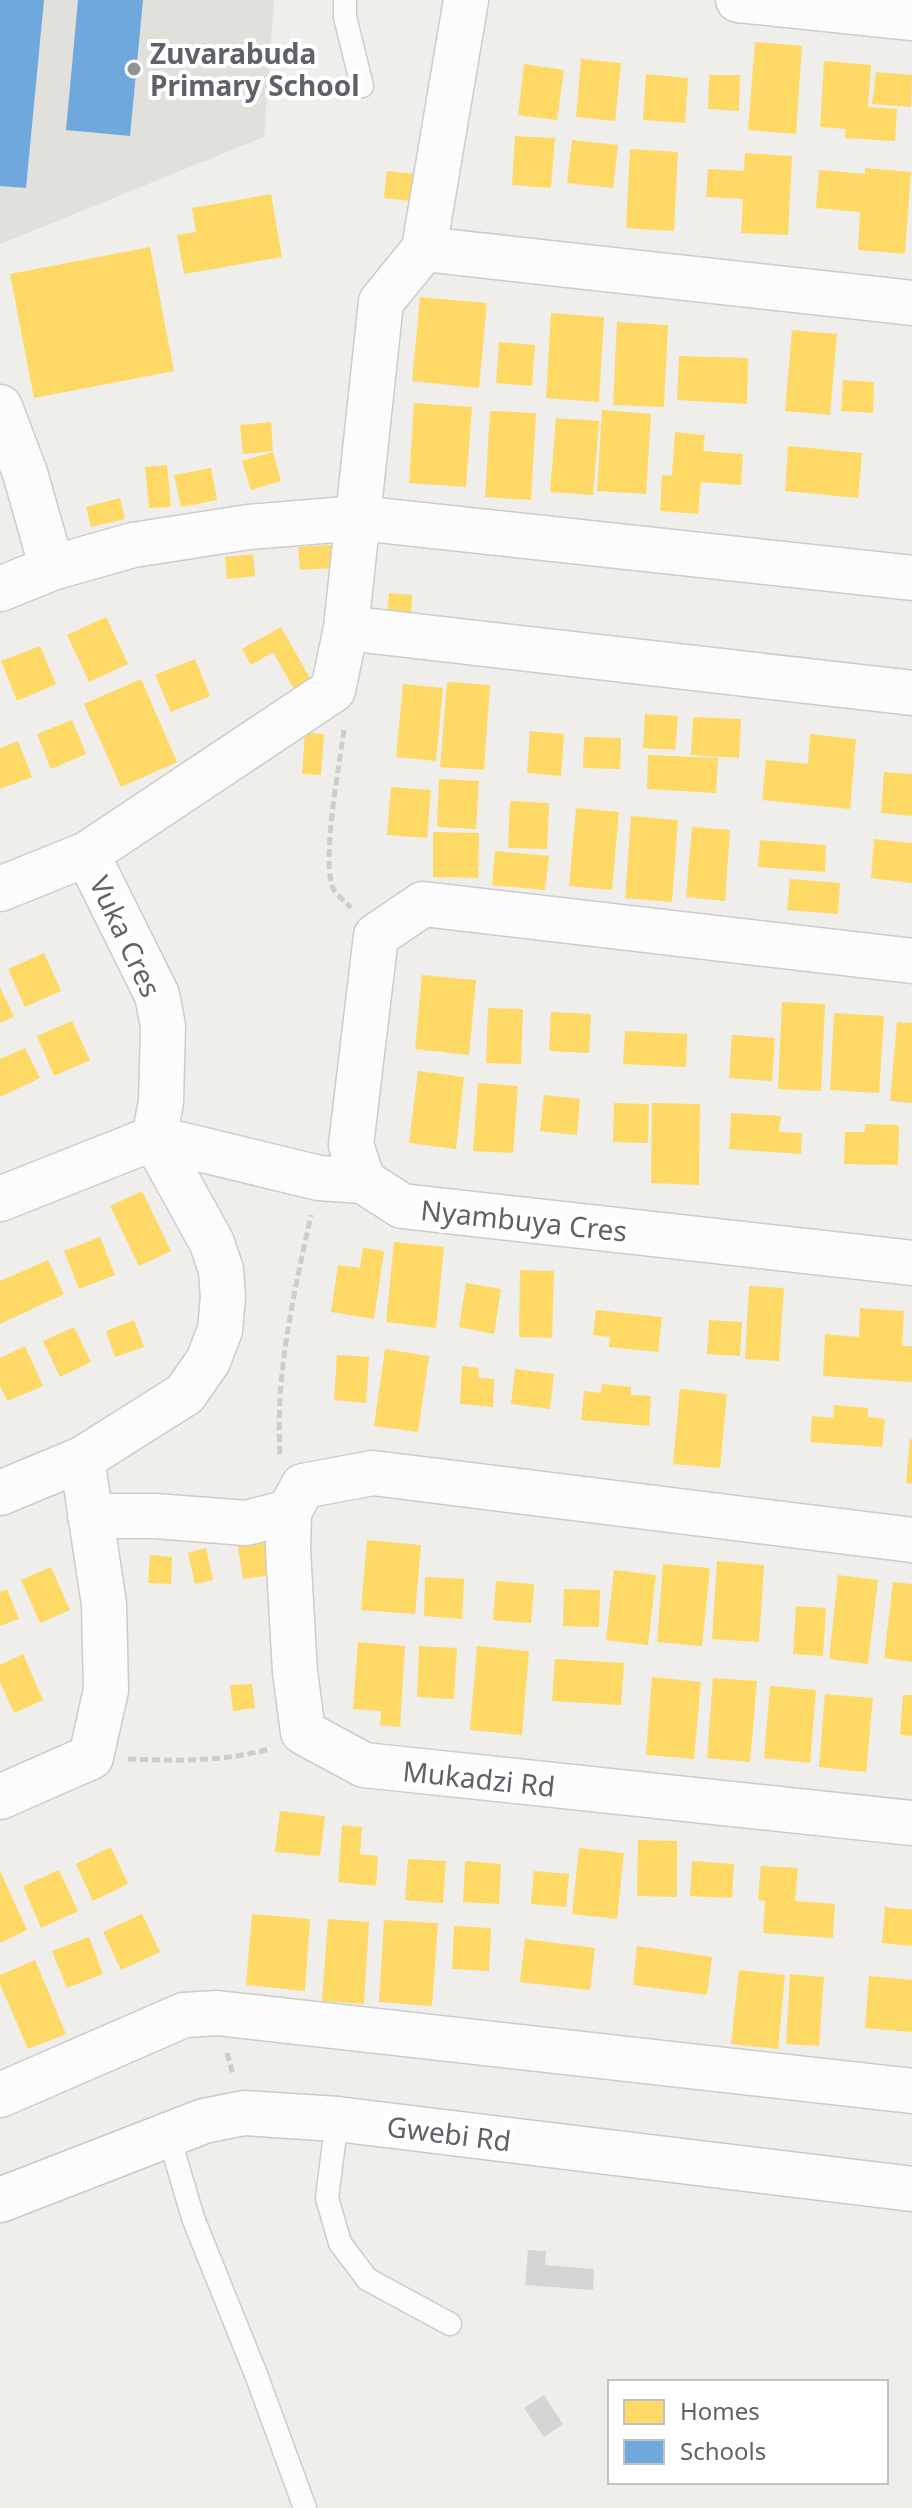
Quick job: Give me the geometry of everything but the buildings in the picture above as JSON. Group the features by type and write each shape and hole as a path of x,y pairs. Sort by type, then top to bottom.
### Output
{"street":[{"path":"87,854 333,690 346,628 381,302 424,249 466,0"},
{"path":"738,0 912,18"},
{"path":"424,249 912,303"},
{"path":"0,407 25,473 52,568"},
{"path":"0,589 52,568 148,543 249,527 359,518 912,578"},
{"path":"346,628 912,693"},
{"name":"Vuka Cres","path":"0,889 87,854 157,995 163,1026 161,1102 154,1138"},
{"path":"0,1199 154,1138 319,1178 363,1181 351,1145 376,936 423,904 912,961"},
{"path":"0,1493 82,1459 185,1394 208,1361 220,1330 223,1297 221,1270 212,1243 154,1138"},
{"name":"Nyambuya Cres","path":"363,1181 402,1206 912,1263"},
{"path":"0,1797 91,1757 106,1690 104,1604 82,1459"},
{"path":"90,1516 155,1516 246,1523 296,1499 373,1473 912,1540"},
{"path":"296,1499 288,1550 295,1672 303,1732"},
{"name":"Mukadzi Rd","path":"303,1732 364,1765 912,1823"},
{"path":"0,2095 184,2015 217,2013 912,2091"},
{"name":"Gwebi Rd","path":"0,2200 168,2133 204,2121 244,2113 337,2119 912,2189"}],"lane":[{"path":"345,0 345,17 362,86"},
{"path":"337,2119 327,2198 340,2243 367,2279 450,2324"},
{"path":"168,2133 193,2218 257,2377 305,2508"}],"path":[{"path":"333,690 346,711 330,842 333,888 376,936"},
{"path":"296,1499 281,1463 278,1423 282,1366 290,1310 319,1178"},
{"path":"91,1757 189,1762 240,1757 276,1747 303,1732"},
{"path":"217,2013 244,2113"}],"shaded area":[{"name":"Zuvarabuda Primary School","path":"0,0 274,0 264,137 0,244"}],"place":[{"name":"Zuvarabuda Primary School","path":"134,69"}]}
